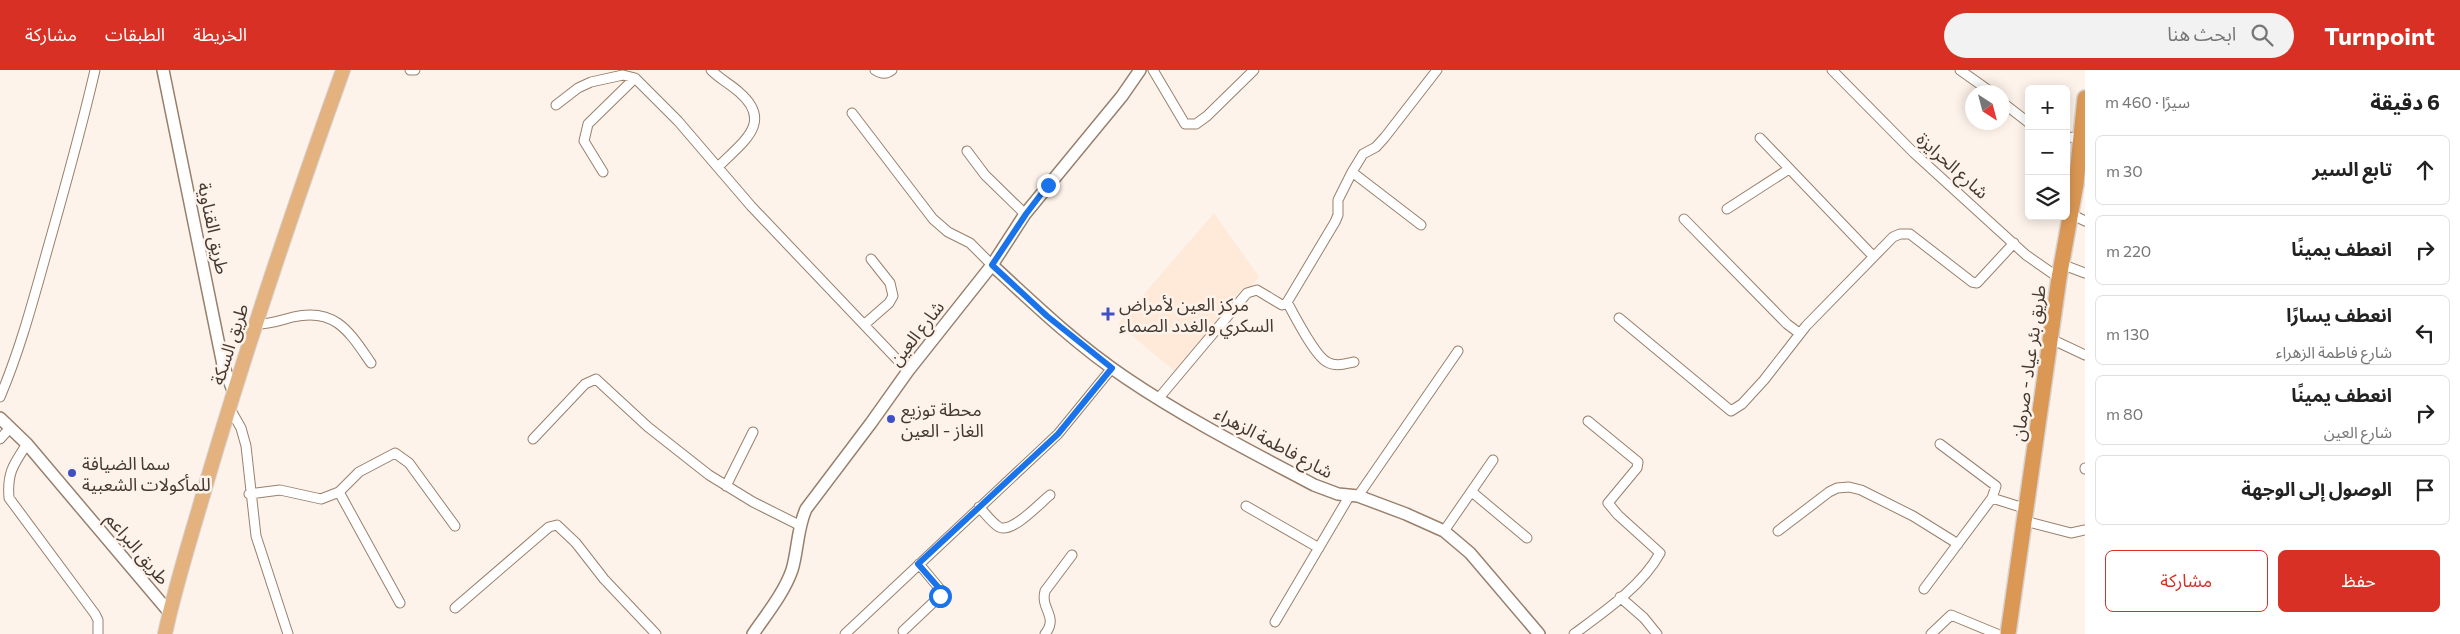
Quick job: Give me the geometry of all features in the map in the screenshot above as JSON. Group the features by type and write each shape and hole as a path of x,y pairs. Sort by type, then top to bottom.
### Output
{"highway":[{"name":"طريق بئر عياد - صرمان","path":"2008,634 2060,271 2076,184 2074,138 2085,98"}],"main road":[{"name":"طريق السكة","path":"165,634 169,612 255,324 343,70"}],"street":[{"path":"0,397 15,362 76,150 95,70"},
{"name":"طريق القناوية","path":"163,70 223,365 234,393"},
{"path":"410,70 415,70"},
{"path":"711,70 740,93 754,108 756,115 752,132 718,167"},
{"path":"875,70 879,73 888,73 892,70"},
{"name":"شارع العين","path":"754,633 792,570 799,525 811,501 908,371 992,265 1026,214 1122,96 1140,70"},
{"path":"1153,70 1185,124 1196,124 1207,116 1254,70"},
{"path":"1158,399 1247,293 1257,290 1282,306 1287,302 1335,222 1338,215 1338,200 1363,154 1376,147 1385,137 1437,70"},
{"name":"شارع الحرايزة","path":"1832,70 1914,153 2032,260 2060,271 2085,273"},
{"path":"1960,70 1981,85"},
{"path":"556,104 578,88 591,82 623,75 635,78 678,121 762,217 866,324 908,371"},
{"path":"603,172 584,141 588,124 635,78"},
{"path":"2010,108 2025,120"},
{"path":"852,113 933,219 948,232 970,243 992,265"},
{"path":"1760,138 1873,256"},
{"path":"967,151 985,175 1026,214"},
{"path":"2076,184 2085,156"},
{"path":"1727,208 1789,169"},
{"path":"1352,172 1421,225"},
{"path":"2071,214 2085,221"},
{"path":"1684,219 1787,324 1799,333"},
{"path":"1619,318 1731,412 1742,404 1764,380 1799,333 1873,256 1894,237 1905,233 1972,282 1977,283 2014,243"},
{"path":"866,324 893,296 890,283 871,259"},
{"name":"شارع فاطمة الزهراء","path":"992,265 1047,316 1112,368 1158,399 1314,485 1330,492 1354,495 1414,517 1444,531 1470,553 1539,634"},
{"path":"1287,302 1303,330 1326,362 1338,366 1354,362"},
{"path":"255,324 272,323 310,315 334,320 348,330 371,363"},
{"path":"2051,339 2085,355"},
{"path":"1275,622 1318,548 1458,351"},
{"path":"844,634 1058,434 1112,368"},
{"path":"533,439 585,384 596,379 648,427 709,476 799,525"},
{"path":"229,407 241,428 246,446 256,536 288,634"},
{"name":"طريق البراعم","path":"0,418 26,444 169,612"},
{"path":"1574,634 1620,597 1650,568 1660,553 1618,515 1608,503 1637,468 1638,462 1588,421"},
{"path":"0,439 10,428"},
{"path":"726,486 753,432"},
{"path":"26,444 11,468 8,484 9,498 95,614 98,620 98,634"},
{"path":"1924,590 1992,498 1996,486 1940,444"},
{"path":"250,494 280,490 321,499 339,492 359,472 394,453 409,464 454,526"},
{"path":"1444,531 1493,460"},
{"path":"1778,531 1829,492 1837,488 1849,487 1861,490 1913,516 1958,544"},
{"path":"339,492 400,603"},
{"path":"1472,492 1526,538"},
{"path":"979,507 999,527 1006,528 1017,523 1050,494"},
{"path":"1992,498 2026,515 2071,533 2085,530"},
{"path":"1246,506 1318,548"},
{"path":"455,608 549,527 558,525 576,543 604,579 656,634"},
{"path":"1045,634 1051,626 1051,619 1043,598 1045,591 1072,556"},
{"path":"903,631 940,596 939,588 918,564"},
{"path":"1620,597 1644,618 1657,634"},
{"path":"1931,634 1951,615 1997,634"}],"shaded area":[{"path":"1214,213 1259,277 1177,373 1118,324"}],"place":[{"name":"مركز العين لأمراض السكري والغدد الصماء","path":"1108,314"},
{"name":"محطة توزيع الغاز - العين","path":"891,419"},
{"name":"سما الضيافة للمأكولات الشعبية","path":"72,473"}],"route":[{"path":"940,596 939,588 918,564 1058,434 1112,368 1047,316 992,265 1048,185"}]}
